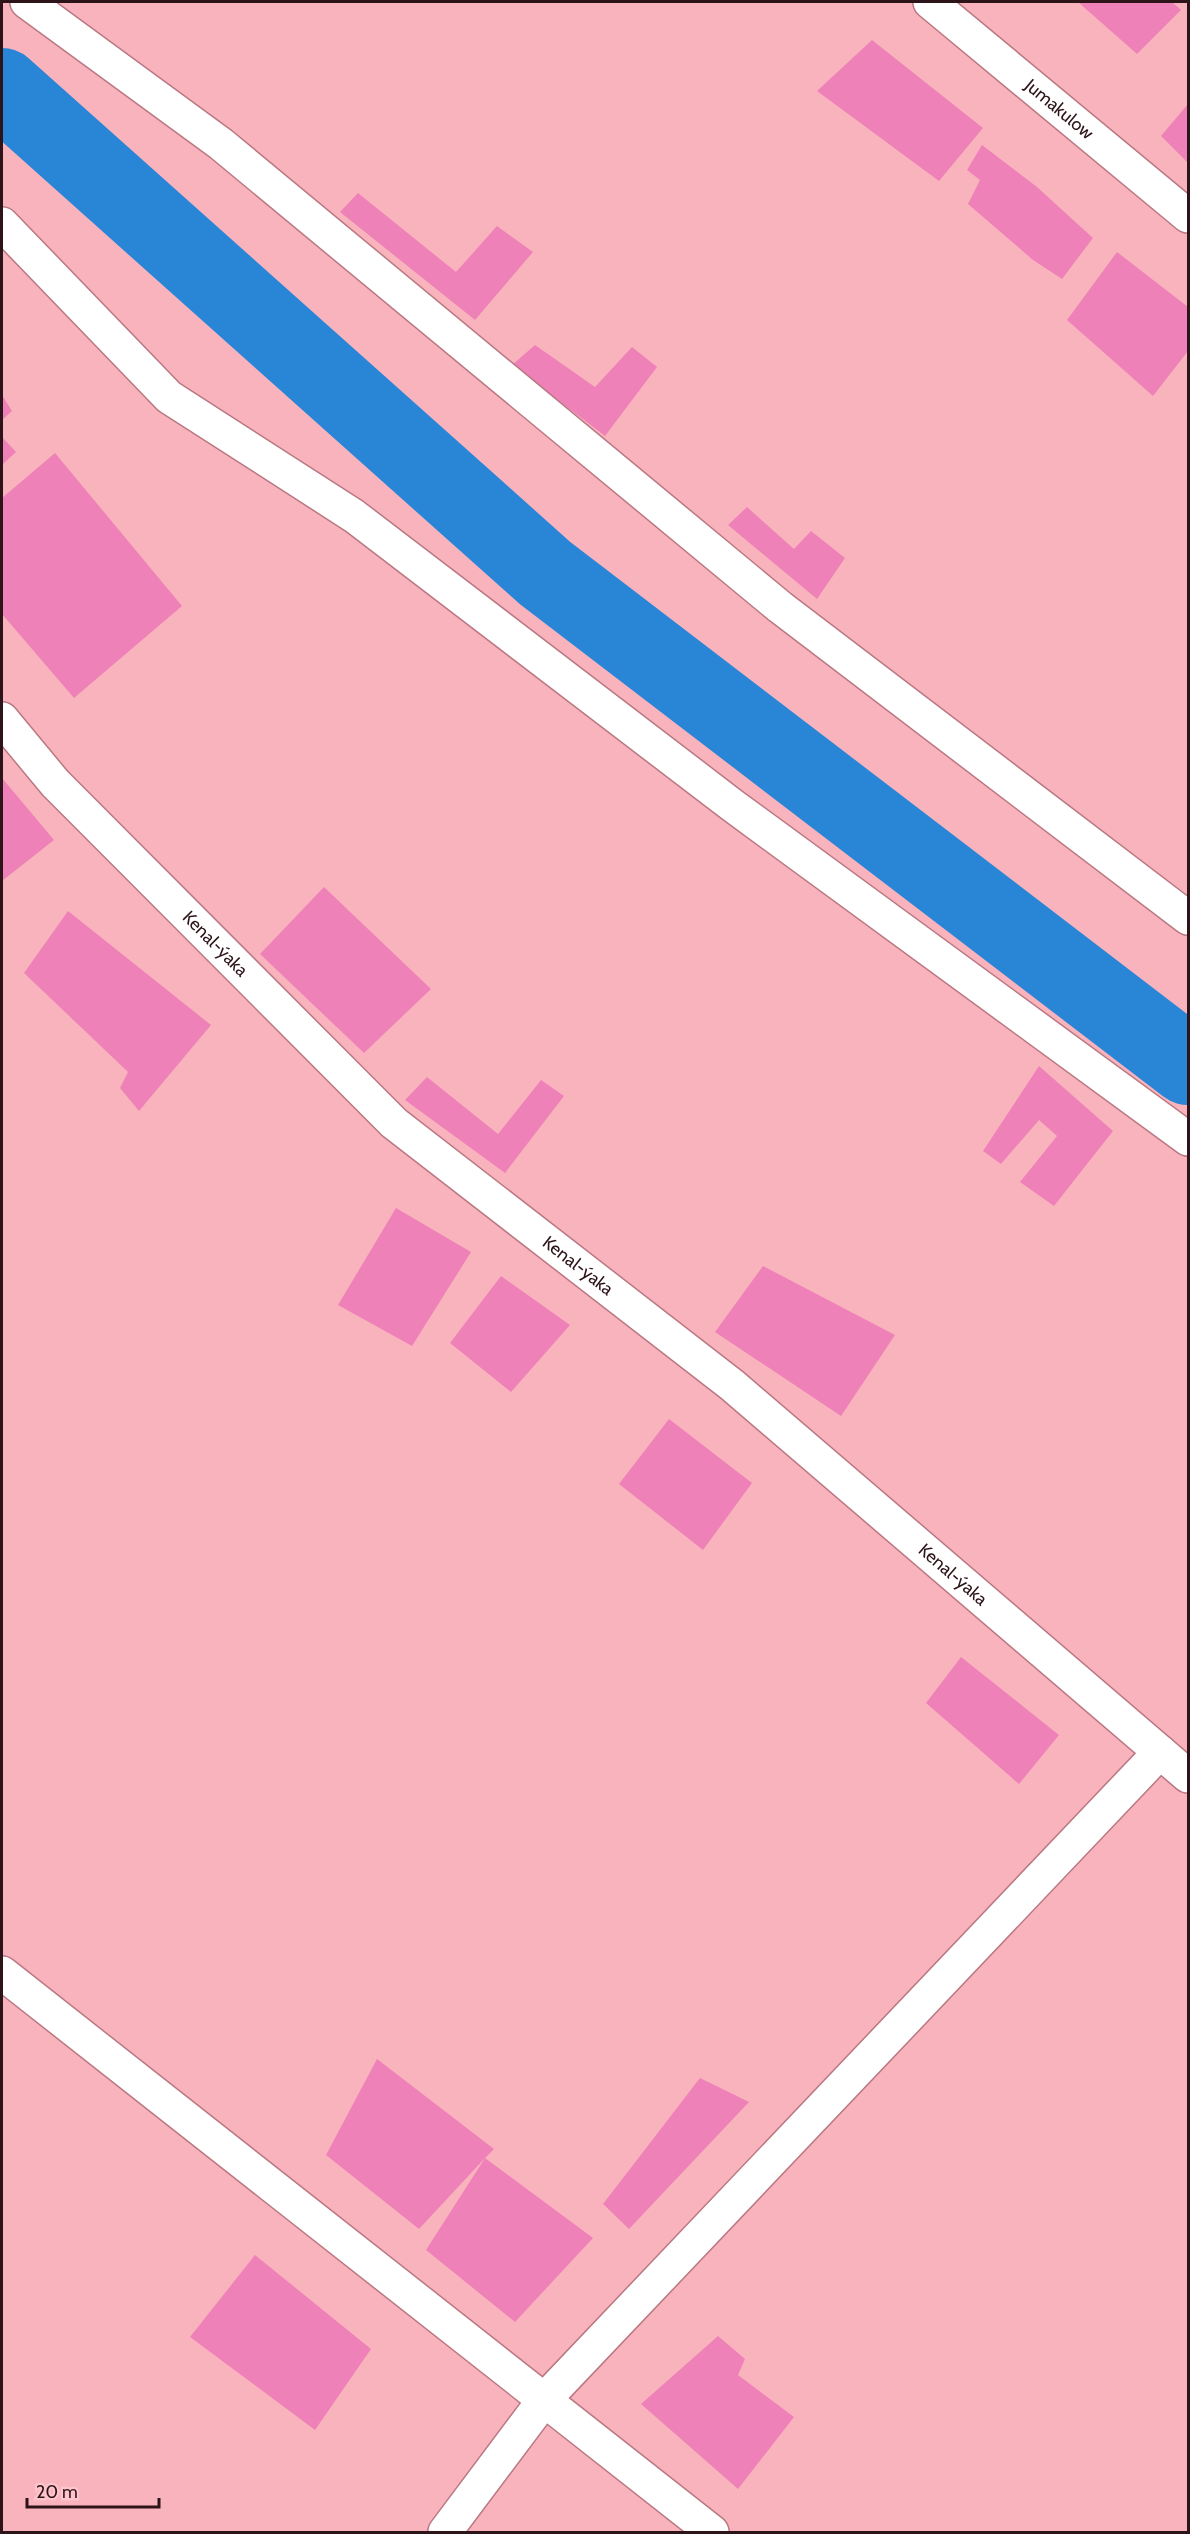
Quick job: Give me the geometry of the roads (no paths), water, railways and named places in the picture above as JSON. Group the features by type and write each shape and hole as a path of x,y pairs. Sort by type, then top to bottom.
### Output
{"street":[{"path":"27,2 221,144 780,607 1188,918"},
{"name":"Jumakulow","path":"930,2 1188,216"},
{"path":"2,224 169,397 354,516 732,805 1188,1139"},
{"name":"Kenal-ýaka","path":"2,719 55,783 394,1123 732,1385 1188,1776"},
{"path":"445,2532 544,2400 1160,1752"},
{"path":"2,1973 712,2532"}],"waterway":[{"path":"2,88 545,573 1188,1065"}]}
